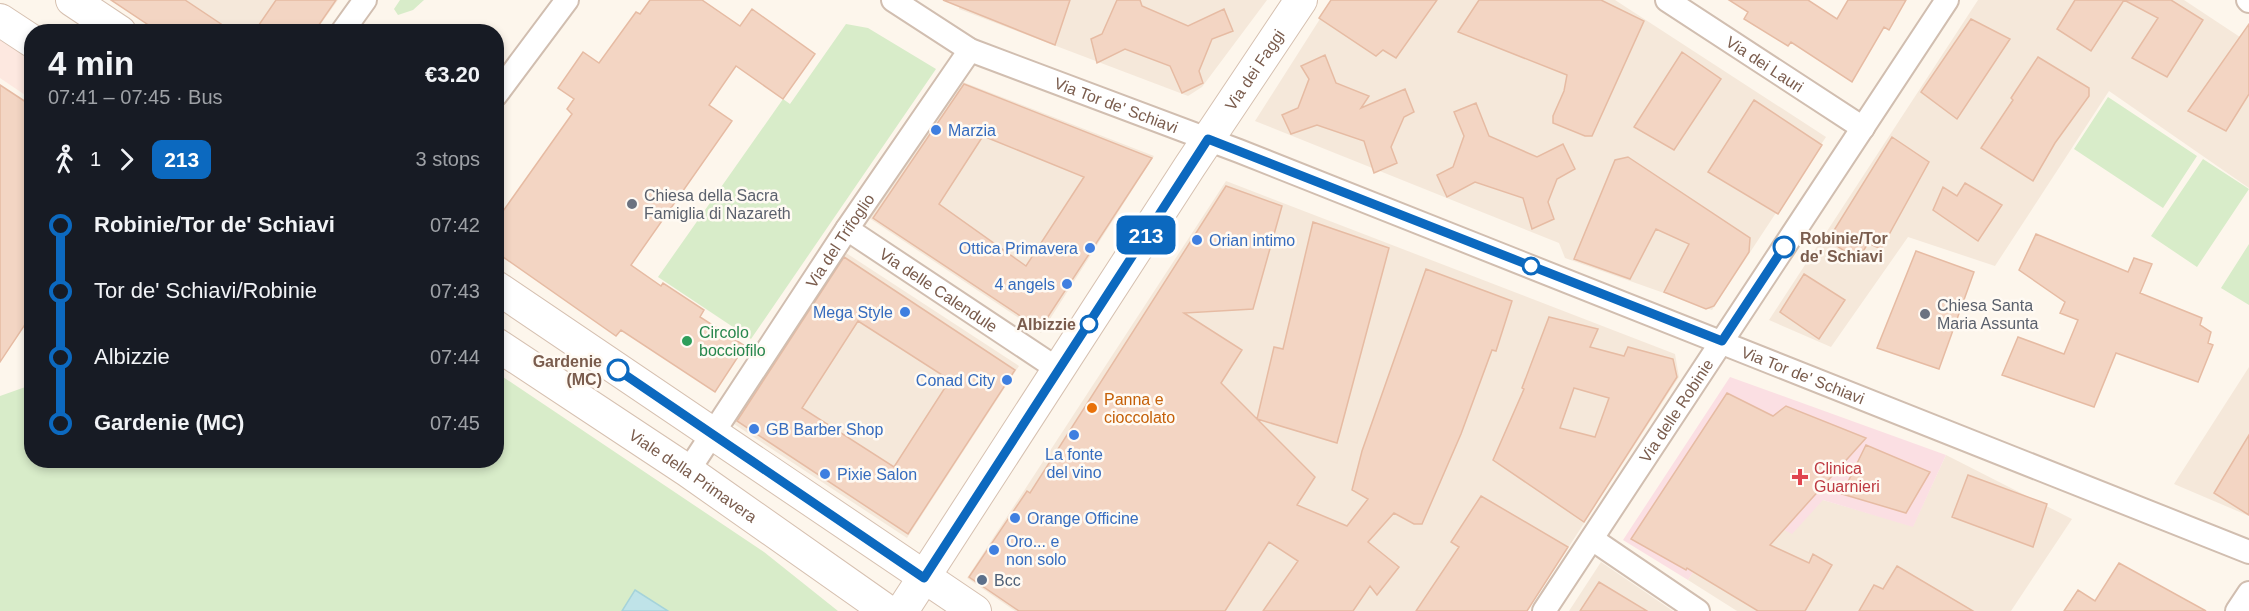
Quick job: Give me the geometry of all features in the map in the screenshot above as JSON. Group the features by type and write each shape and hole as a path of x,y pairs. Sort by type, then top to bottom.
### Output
{"main road":[{"path":"72,0 108,24"},
{"name":"Via dei Faggi","path":"902,611 1208,139 1301,0"},
{"path":"0,20 24,36"},
{"path":"504,292 975,611"},
{"name":"Viale della Primavera","path":"504,349 688,471 888,611"}],"street":[{"path":"348,24 365,0"},
{"path":"504,84 567,0"},
{"name":"Via Tor de' Schiavi","path":"893,0 926,10 970,50 1208,139 2249,552"},
{"name":"Via dei Lauri","path":"1667,0 1863,128"},
{"name":"Via delle Robinie","path":"1544,611 1947,0"},
{"name":"Via del Trifoglio","path":"688,471 847,228 970,50"},
{"name":"Via delle Calendule","path":"847,228 1059,370"},
{"path":"1592,538 1698,611"},
{"path":"2237,611 2249,593"}],"shaded area":[{"path":"110,0 338,0 321,24 147,24"},
{"path":"961,0 1267,0 1202,87 1188,96 959,9"},
{"path":"1332,0 1615,0 1826,137 1712,310 1565,258 1559,243 1255,121"},
{"path":"1978,0 2184,0 2249,43 2249,188 2109,91 1995,266 1908,237 1831,347 1769,320"},
{"path":"0,28 24,44 24,94 0,78"},
{"path":"963,82 1154,156 1041,333 869,218"},
{"path":"1226,181 1675,354 1679,377 1527,611 1015,611 967,578"},
{"path":"843,251 1019,366 907,538 731,422"},
{"path":"2249,367 2249,516 2174,484"},
{"name":"Clinica Guarnieri","path":"1730,377 1946,455 1913,527 1823,500 1792,534 1736,505 1688,580 1623,540"},
{"path":"1946,455 2072,519 2011,611 1737,611 1688,580 1736,504 1823,500 1913,526"},
{"path":"1601,562 1673,611 1569,611"}],"green space":[{"path":"400,0 424,0 413,10 398,15 394,9"},
{"path":"846,24 868,28 936,69 751,339 658,277 783,99 790,104"},
{"path":"2108,97 2197,156 2163,208 2074,149"},
{"path":"2203,159 2249,189 2197,267 2151,236"},
{"path":"2249,244 2249,305 2221,288"},
{"path":"504,378 764,552 838,611 0,611 0,396 24,387 24,468 504,468"}],"water":[{"path":"635,590 668,611 622,611"}],"building":[{"path":"111,0 185,0 221,24 147,24"},
{"path":"276,0 336,0 320,24 260,24"},
{"path":"650,0 702,0 740,26 752,9 815,54 783,99 736,66 709,105 732,121 631,265 661,286 663,283 704,310 700,317 745,346 715,392 621,330 616,336 504,258 504,210 572,114 567,109 574,99 558,88 583,52 599,63 636,12 640,14"},
{"path":"943,0 1070,0 1055,45"},
{"path":"1117,0 1140,0 1142,6 1188,26 1224,9 1233,31 1212,39 1199,71 1203,83 1182,93 1170,66 1125,49 1097,63 1091,39 1102,34"},
{"path":"1331,0 1437,0 1396,58 1383,50 1376,56 1319,18"},
{"path":"1479,0 1601,0 1644,21 1592,136 1585,136 1553,123 1553,116 1564,91 1567,75 1458,32"},
{"path":"1729,0 1808,0 1837,19 1848,0 1906,0 1889,30 1884,27 1852,82 1791,42 1788,46 1744,19 1748,12"},
{"path":"2075,0 2124,0 2091,51 2057,29"},
{"path":"2124,0 2171,0 2203,20 2167,77 2132,58 2158,18"},
{"path":"1971,19 2010,39 1957,119 1921,92"},
{"path":"2249,24 2249,94 2226,131 2188,111"},
{"path":"1682,52 1721,79 1674,150 1634,127"},
{"path":"1325,55 1336,83 1369,96 1361,108 1405,89 1414,112 1404,117 1391,147 1397,163 1374,173 1364,141 1317,125 1291,134 1282,115 1298,108 1309,79 1301,66"},
{"path":"2038,57 2089,88 2089,96 2055,143 2033,181 1981,148"},
{"path":"964,84 1152,158 1040,329 873,218","holes":["983,136 1084,177 1026,266 939,204"]},
{"path":"0,85 24,101 24,326 0,362"},
{"path":"1754,100 1822,145 1778,214 1708,172"},
{"path":"1476,103 1489,136 1537,157 1563,144 1575,169 1557,179 1548,202 1554,219 1532,229 1523,198 1475,182 1447,197 1437,175 1453,167 1464,136 1454,112"},
{"path":"1892,137 1929,162 1881,249 1868,243 1858,260 1828,240"},
{"path":"1628,157 1750,238 1749,252 1714,306 1706,309 1664,292 1689,244 1656,229 1630,279 1574,259 1615,160"},
{"path":"1965,183 2002,205 1978,241 1933,210 1943,187 1957,196"},
{"path":"1226,186 1282,206 1253,309 1184,313 1242,350 1221,383 1315,477 1297,505 1347,526 1368,499 1352,490 1362,451 1426,269 1512,301 1496,351 1492,350 1461,434 1422,524 1414,524 1394,513 1368,542 1399,567 1377,595 1370,586 1353,611 1263,611 1298,561 1269,542 1225,611 1019,611 969,577 1027,491 1030,493"},
{"path":"1313,222 1389,248 1337,443 1257,419 1274,347 1283,349"},
{"path":"2036,234 2128,272 2134,258 2152,264 2140,293 2202,318 2200,325 2211,332 2208,343 2213,345 2198,382 2116,353 2094,407 2002,375 2018,337 2064,354 2078,320 2060,313 2065,302 2019,270"},
{"name":"Chiesa Santa Maria Assunta","path":"1916,251 1974,272 1939,369 1877,348"},
{"path":"844,257 1015,370 908,534 737,421","holes":["858,321 950,380 894,467 802,408"]},
{"path":"1804,274 1845,300 1819,339 1780,312"},
{"path":"1549,317 1598,329 1590,347 1624,356 1628,347 1673,359 1677,377 1584,522 1493,460 1524,389 1522,388","holes":["1574,388 1609,398 1595,437 1560,428"]},
{"name":"Clinica Guarnieri","path":"1727,393 1773,416 1786,406 1866,438 1770,545 1809,563 1813,554 1832,565 1805,611 1758,611 1687,568 1686,570 1631,539"},
{"path":"2249,435 2249,515 2214,493"},
{"path":"1866,445 1930,472 1906,513 1842,494"},
{"path":"1968,475 2047,504 2033,547 1952,517"},
{"path":"1481,496 1568,547 1527,611 1416,611 1459,547 1451,542"},
{"path":"2119,563 2206,611 2064,611 2078,590 2095,601"},
{"path":"1897,566 1973,611 1859,611 1874,585 1883,589"},
{"path":"1599,582 1647,611 1580,611"}],"bus line":[{"name":"213","path":"618,370 924,578 1208,139 1722,341 1784,247"}],"place":[{"name":"Marzia","path":"936,130"},
{"name":"Chiesa della Sacra Famiglia di Nazareth","path":"632,204"},
{"name":"Orian intimo","path":"1197,240"},
{"name":"Robinie/Tor de' Schiavi","path":"1784,247"},
{"name":"Ottica Primavera","path":"1090,248"},
{"name":"4 angels","path":"1067,284"},
{"name":"Mega Style","path":"905,312"},
{"name":"Chiesa Santa Maria Assunta","path":"1925,314"},
{"name":"Albizzie","path":"1089,324"},
{"name":"Circolo bocciofilo","path":"687,341"},
{"name":"Gardenie (MC)","path":"618,370"},
{"name":"Conad City","path":"1007,380"},
{"name":"Panna e cioccolato","path":"1092,408"},
{"name":"GB Barber Shop","path":"754,429"},
{"name":"La fonte del vino","path":"1074,435"},
{"name":"Pixie Salon","path":"825,474"},
{"name":"Clinica Guarnieri","path":"1800,477"},
{"name":"Orange Officine","path":"1015,518"},
{"name":"Oro... e non solo","path":"994,550"},
{"name":"Bcc","path":"982,580"}]}
